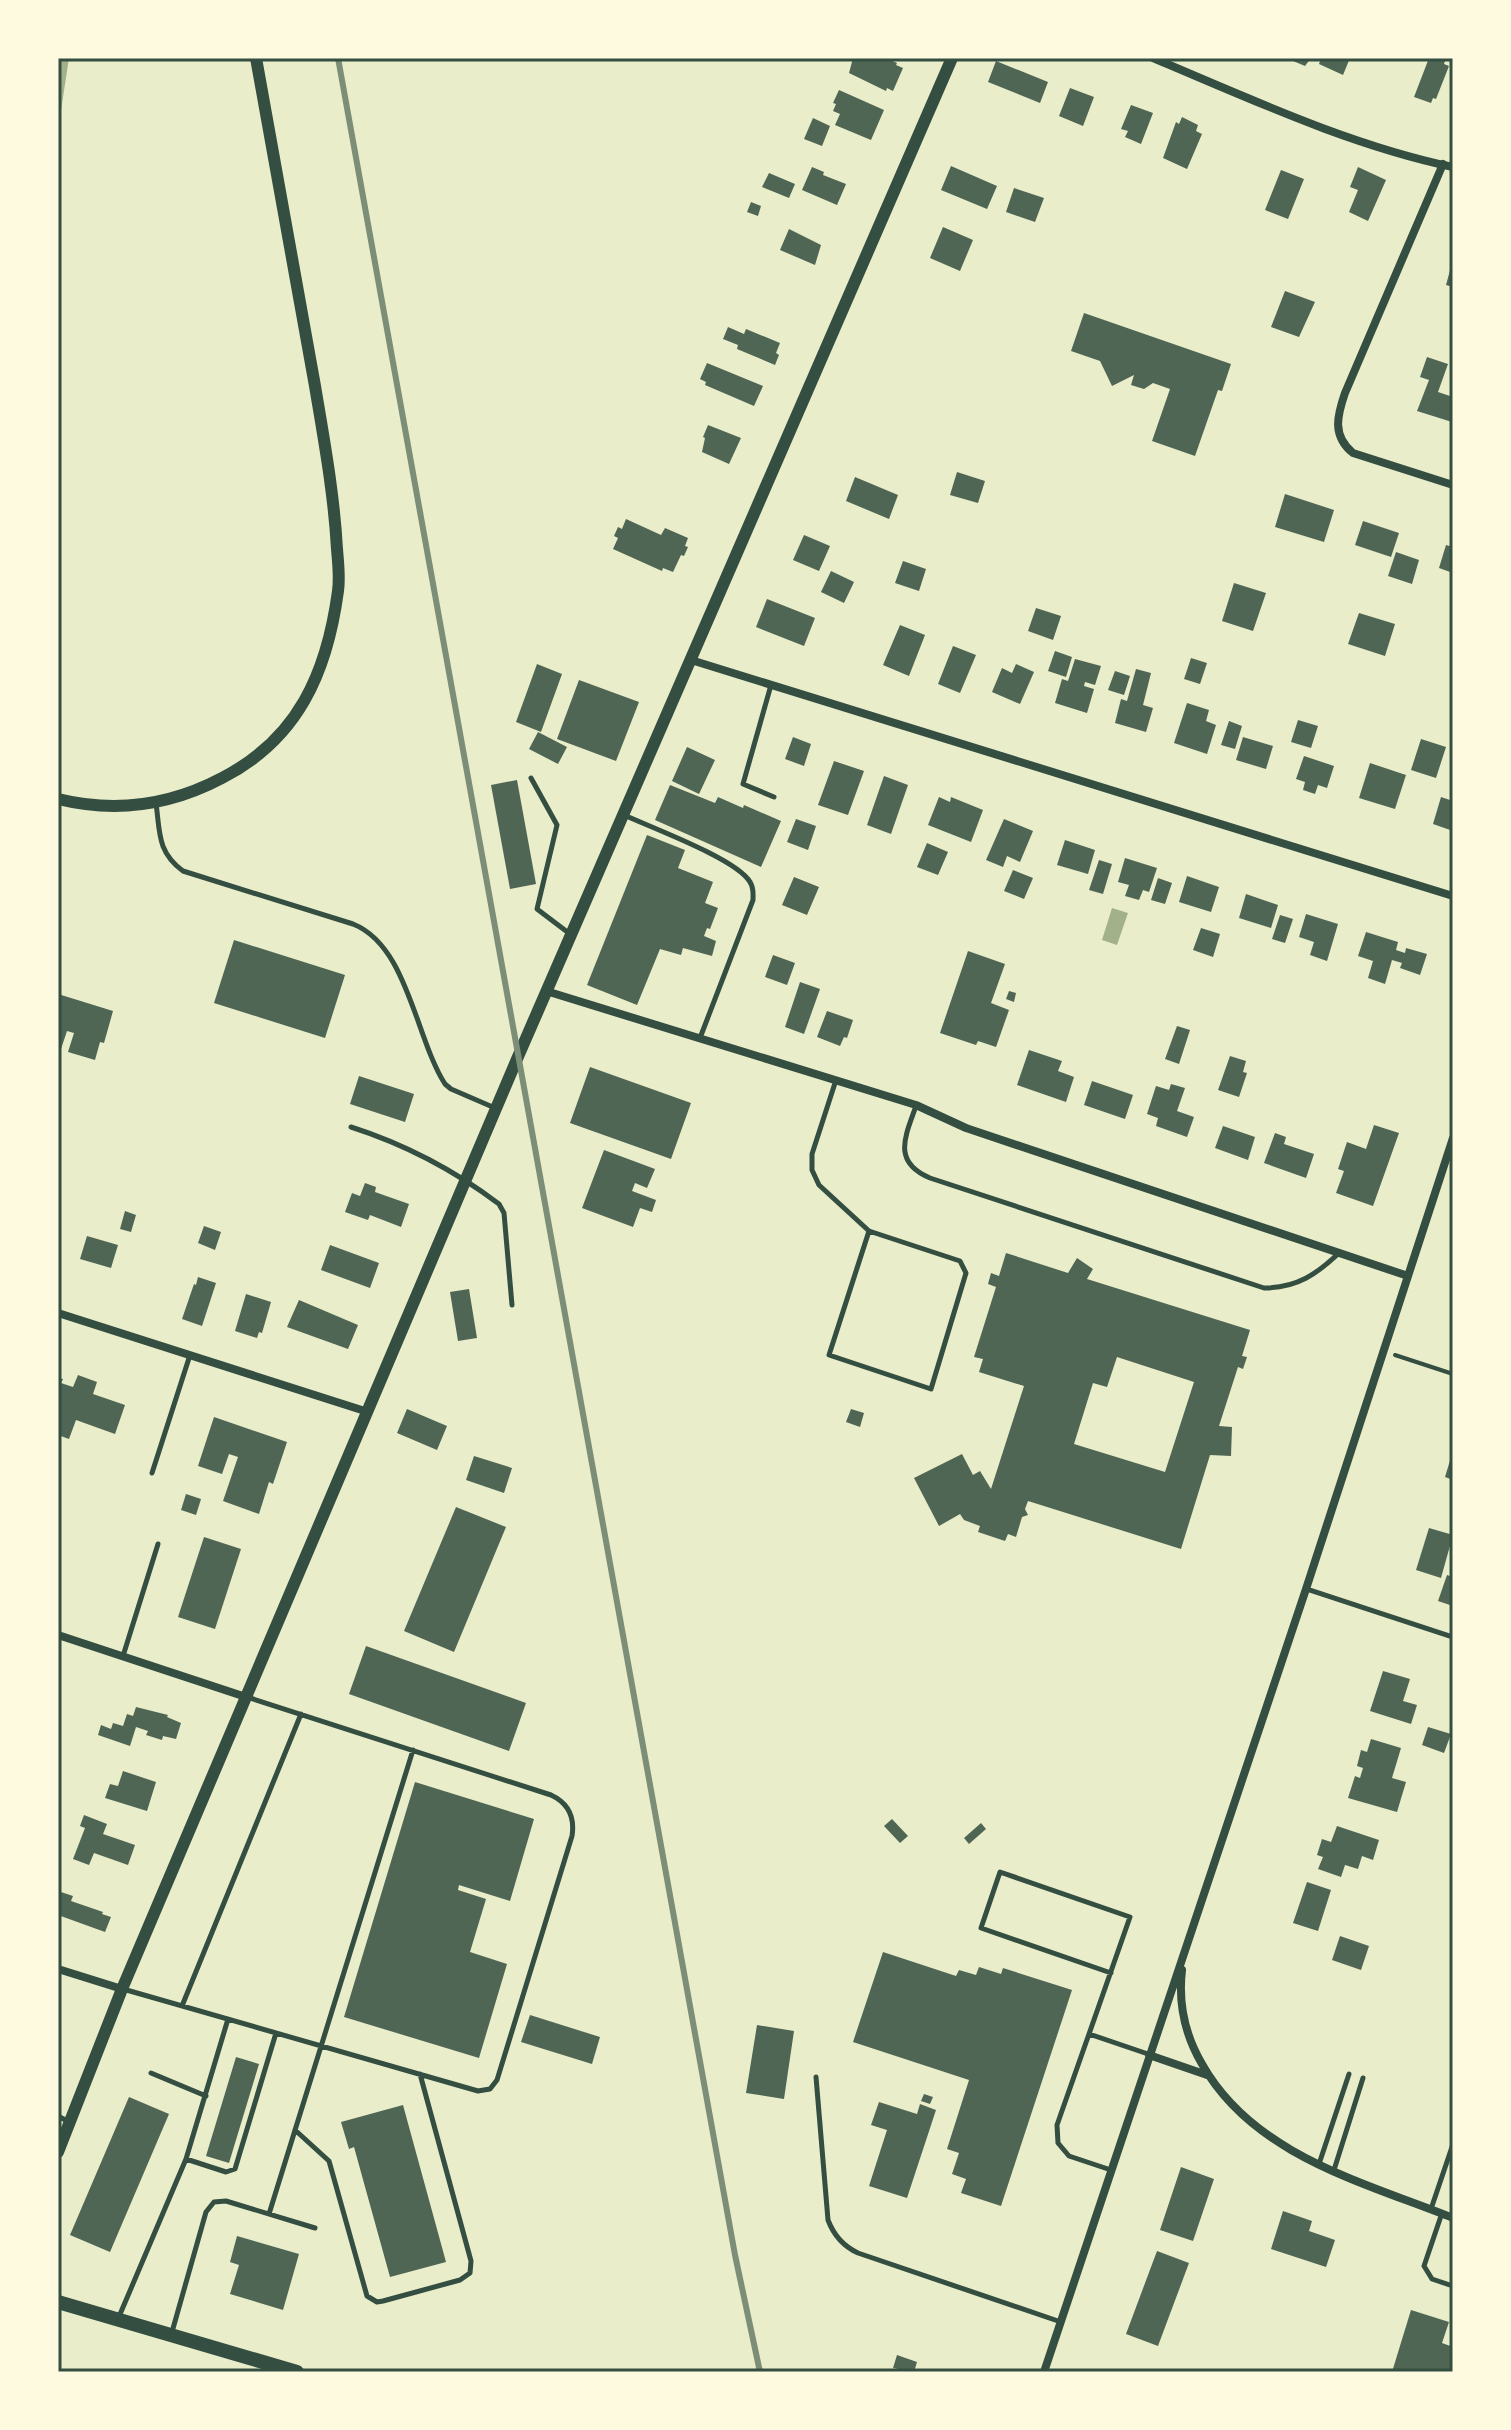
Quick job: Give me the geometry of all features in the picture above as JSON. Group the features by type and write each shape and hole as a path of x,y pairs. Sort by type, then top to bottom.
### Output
{"main road":[{"path":"58,2302 297,2372"}],"street":[{"path":"58,799 84,806 118,807 156,803 202,789 232,773 291,725 310,692 323,655 339,587 336,533 327,453 256,58"},
{"path":"58,2152 64,2119 546,991 952,58"},
{"path":"1153,58 1338,134 1453,167"},
{"path":"1443,164 1340,410 1338,432 1353,453 1453,485"},
{"path":"691,660 1453,896"},
{"path":"546,991 916,1105 966,1128 1408,1276"},
{"path":"1044,2372 1453,1138"},
{"path":"58,1313 368,1412"},
{"path":"58,1635 246,1697"},
{"path":"1188,1944 1181,1975 1186,2031 1208,2075 1234,2107 1264,2133 1300,2155 1453,2218"},
{"path":"58,1969 122,1989"},
{"path":"1149,2055 1208,2075"}],"lane":[{"path":"772,684 743,784 774,797"},
{"path":"531,778 557,825 537,909 571,935"},
{"path":"156,803 163,849 173,864 183,871 353,924 374,935 390,954 445,1084 496,1109"},
{"path":"624,815 716,857 744,875 752,885 753,900 700,1038"},
{"path":"836,1080 812,1154 812,1170 819,1185 869,1231 960,1261 964,1266 966,1280 931,1389 829,1355 869,1231"},
{"path":"916,1105 904,1150 916,1172 930,1178 1264,1288 1284,1287 1302,1281 1340,1252"},
{"path":"351,1127 387,1138 430,1160 496,1202 504,1213 512,1305"},
{"path":"152,1473 190,1355"},
{"path":"123,1656 158,1544"},
{"path":"1306,1589 1453,1637"},
{"path":"122,1989 478,2091 495,2085 572,1836 573,1823 566,1806 551,1795 246,1697"},
{"path":"182,2006 301,1714"},
{"path":"269,2214 413,1750"},
{"path":"1111,1973 981,1928 1000,1872 1130,1917 1111,1973 1057,2125 1058,2143 1069,2156 1111,2170"},
{"path":"118,2320 186,2159 228,2019"},
{"path":"186,2159 226,2172 235,2169 276,2033"},
{"path":"1089,2034 1149,2055"},
{"path":"151,2073 206,2096"},
{"path":"295,2130 329,2161 367,2296 377,2302 383,2301 460,2280 470,2273 471,2261 420,2073"},
{"path":"1319,2164 1349,2074"},
{"path":"816,2077 827,2210 831,2229 843,2244 858,2253 1061,2322"},
{"path":"1334,2170 1363,2078"},
{"path":"1431,2209 1453,2144"},
{"path":"171,2336 209,2206 214,2202 226,2201 315,2228"},
{"path":"1442,2213 1424,2266 1432,2279 1453,2286"}],"path":[{"path":"1383,1351 1453,1374"}],"shaded area":[{"path":"58,58 69,58 58,130"},
{"path":"1112,908 1128,913 1117,945 1102,940"}],"building":[{"path":"853,58 886,58 897,63 903,68 893,91 887,88 886,91 849,73"},
{"path":"1286,58 1311,58 1305,66"},
{"path":"1321,58 1350,58 1343,75 1319,64"},
{"path":"1429,58 1446,58 1444,64 1449,66 1436,99 1433,98 1431,103 1414,97"},
{"path":"996,61 1048,82 1040,103 988,82"},
{"path":"1070,88 1094,97 1083,126 1059,116"},
{"path":"839,90 884,110 871,140 835,125 840,114 833,111 836,104 833,103"},
{"path":"1131,105 1153,113 1141,144 1125,137 1128,131 1121,129"},
{"path":"1182,117 1198,125 1196,131 1202,134 1187,169 1163,158 1176,122 1179,124"},
{"path":"813,118 830,126 822,146 804,139"},
{"path":"951,166 997,186 987,209 941,190"},
{"path":"812,167 846,184 837,205 802,190"},
{"path":"1358,167 1386,180 1368,221 1349,212 1358,190 1350,187"},
{"path":"1281,170 1304,179 1288,219 1265,210"},
{"path":"769,173 795,184 789,198 762,187"},
{"path":"1014,188 1044,198 1035,222 1006,212"},
{"path":"751,202 761,206 758,216 747,212"},
{"path":"943,227 973,240 960,271 930,258"},
{"path":"789,229 821,245 815,265 780,250"},
{"path":"1453,263 1453,287 1446,285"},
{"path":"1285,291 1315,302 1299,337 1271,327"},
{"path":"1084,313 1231,364 1222,391 1218,390 1195,456 1152,441 1170,389 1153,383 1144,389 1131,385 1134,375 1112,386 1100,361 1071,351"},
{"path":"728,327 744,334 746,329 780,343 775,365 737,349 738,345 723,339"},
{"path":"1427,357 1448,364 1438,392 1453,397 1452,422 1417,411 1429,380 1420,377"},
{"path":"707,363 763,386 754,406 705,385 706,382 700,379"},
{"path":"708,425 741,438 729,464 702,452"},
{"path":"957,472 985,481 978,503 950,495"},
{"path":"855,477 898,495 889,519 846,501"},
{"path":"1285,494 1334,510 1324,542 1275,527"},
{"path":"626,519 661,535 665,528 688,538 685,546 688,547 673,572 663,568 662,571 613,549 618,538 614,536 618,527 622,529"},
{"path":"1363,521 1399,533 1391,557 1355,545"},
{"path":"804,535 830,546 819,571 793,560"},
{"path":"1446,545 1453,547 1453,573 1439,568"},
{"path":"1396,552 1419,560 1412,584 1388,576"},
{"path":"903,561 926,569 919,591 895,583"},
{"path":"831,571 854,582 844,603 821,592"},
{"path":"1234,583 1266,593 1253,631 1222,621"},
{"path":"767,599 815,618 804,646 756,627"},
{"path":"1036,608 1061,616 1053,640 1028,631"},
{"path":"1359,613 1395,624 1385,656 1348,644"},
{"path":"900,625 925,635 909,676 883,665"},
{"path":"953,646 976,655 960,693 938,684"},
{"path":"1055,651 1072,657 1066,677 1048,671"},
{"path":"1191,658 1207,663 1200,684 1184,679"},
{"path":"1075,659 1101,666 1095,685 1085,682 1084,686 1094,689 1087,713 1055,703 1062,679 1068,681"},
{"path":"537,664 562,674 541,732 516,722"},
{"path":"1016,664 1034,672 1020,704 992,692 1002,668 1012,673"},
{"path":"1136,669 1151,673 1143,705 1153,708 1146,732 1115,723 1121,699 1127,701"},
{"path":"1115,671 1130,676 1124,695 1108,690"},
{"path":"579,680 639,702 616,761 557,739"},
{"path":"1187,703 1209,710 1206,721 1216,725 1207,754 1174,743"},
{"path":"1298,720 1318,726 1311,748 1291,742"},
{"path":"1229,721 1242,726 1235,749 1221,745"},
{"path":"538,732 567,747 558,764 529,749"},
{"path":"793,737 811,744 804,766 785,759"},
{"path":"1243,737 1273,746 1266,769 1236,760"},
{"path":"1421,739 1446,747 1436,778 1411,770"},
{"path":"687,747 715,760 699,794 672,781"},
{"path":"1304,756 1334,766 1327,788 1318,785 1315,794 1303,790 1305,782 1296,779"},
{"path":"834,761 864,771 848,815 818,805"},
{"path":"1370,763 1406,775 1395,809 1359,798"},
{"path":"884,776 908,785 891,834 867,825"},
{"path":"517,780 536,884 510,889 491,785"},
{"path":"670,785 715,803 718,797 743,808 744,805 781,821 761,867 655,820"},
{"path":"939,797 950,802 951,797 983,810 971,842 928,825"},
{"path":"1441,797 1453,801 1453,831 1433,824"},
{"path":"796,819 816,826 808,850 787,842"},
{"path":"1004,819 1033,831 1020,862 1007,856 1003,867 986,860"},
{"path":"647,835 685,850 678,868 713,882 705,903 718,908 704,936 716,941 712,956 683,948 681,955 660,949 637,1005 587,985"},
{"path":"1065,840 1095,850 1088,874 1057,865"},
{"path":"927,843 948,852 938,875 917,867"},
{"path":"1125,858 1157,868 1149,892 1143,890 1139,900 1125,896 1129,885 1118,882"},
{"path":"1099,860 1112,864 1103,894 1089,890"},
{"path":"1013,870 1033,878 1024,899 1004,891"},
{"path":"1187,876 1219,887 1211,912 1179,902"},
{"path":"794,877 819,887 807,915 782,905"},
{"path":"1158,878 1172,883 1165,904 1151,900"},
{"path":"1246,894 1278,905 1271,928 1239,918"},
{"path":"1306,914 1338,924 1327,961 1310,955 1314,942 1299,937"},
{"path":"1280,915 1293,919 1285,943 1272,939"},
{"path":"1201,928 1220,934 1213,957 1193,950"},
{"path":"1366,932 1398,942 1396,950 1405,953 1406,948 1427,954 1420,975 1400,968 1402,963 1392,960 1385,984 1368,978 1373,961 1358,956"},
{"path":"234,940 345,975 325,1038 214,1003"},
{"path":"968,951 1005,964 991,1003 1009,1010 996,1047 978,1041 976,1045 940,1033"},
{"path":"773,955 795,963 787,985 765,977"},
{"path":"800,982 820,989 804,1034 785,1027"},
{"path":"1009,991 1016,993 1014,1002 1006,999"},
{"path":"58,994 113,1011 104,1043 100,1042 95,1060 68,1052 74,1033 67,1031 61,1049 58,1048"},
{"path":"827,1011 853,1020 847,1038 844,1037 840,1046 817,1037"},
{"path":"1177,1026 1190,1030 1179,1064 1165,1059"},
{"path":"1029,1050 1062,1061 1058,1071 1074,1077 1066,1102 1017,1085"},
{"path":"1230,1056 1246,1061 1243,1072 1247,1073 1239,1097 1218,1090"},
{"path":"590,1067 691,1103 671,1159 570,1123"},
{"path":"359,1076 414,1094 405,1122 350,1104"},
{"path":"1092,1081 1133,1095 1125,1119 1084,1105"},
{"path":"1171,1084 1185,1088 1177,1111 1194,1117 1187,1137 1156,1126 1158,1118 1147,1114 1156,1086 1169,1090"},
{"path":"1374,1125 1399,1133 1373,1206 1336,1193 1344,1171 1338,1169 1347,1142 1366,1149"},
{"path":"1223,1126 1255,1137 1248,1160 1215,1148"},
{"path":"1275,1133 1286,1137 1284,1144 1314,1154 1306,1178 1264,1163"},
{"path":"604,1150 655,1169 647,1188 635,1183 632,1191 656,1200 652,1212 640,1208 633,1227 582,1208"},
{"path":"365,1183 376,1187 375,1192 409,1204 401,1227 370,1215 368,1220 345,1212 352,1193 360,1196"},
{"path":"125,1211 136,1215 131,1232 120,1229"},
{"path":"204,1226 221,1232 215,1250 198,1243"},
{"path":"87,1236 118,1245 111,1268 80,1259"},
{"path":"330,1245 379,1263 370,1288 321,1270"},
{"path":"1006,1253 1068,1273 1077,1258 1093,1269 1087,1279 1250,1330 1242,1356 1247,1357 1243,1369 1238,1367 1219,1426 1232,1427 1231,1456 1210,1455 1181,1549 1028,1501 1025,1509 1028,1515 1022,1517 1016,1537 1008,1534 1005,1541 978,1532 980,1526 964,1520 960,1514 939,1526 914,1478 962,1454 973,1475 980,1471 991,1489 1024,1386 979,1372 983,1359 974,1357 996,1287 988,1284 991,1273 999,1276","holes":["1117,1357 1194,1382 1165,1472 1074,1444 1093,1383 1107,1387"]},
{"path":"198,1277 216,1283 202,1326 182,1319"},
{"path":"469,1289 477,1338 458,1341 450,1292"},
{"path":"246,1294 271,1302 262,1333 259,1332 257,1338 235,1331"},
{"path":"299,1300 358,1325 348,1349 287,1327"},
{"path":"78,1375 97,1382 93,1394 125,1405 115,1434 76,1420 69,1439 58,1435 58,1378 63,1379 61,1383 73,1387"},
{"path":"407,1409 447,1426 437,1450 397,1433"},
{"path":"851,1409 864,1413 860,1427 846,1422"},
{"path":"214,1417 287,1442 259,1514 223,1501 238,1457 229,1454 222,1474 198,1466"},
{"path":"1453,1454 1453,1480 1445,1477"},
{"path":"474,1456 512,1468 504,1493 466,1480"},
{"path":"186,1494 201,1499 196,1515 181,1510"},
{"path":"456,1507 506,1527 454,1652 404,1631"},
{"path":"1429,1528 1453,1535 1441,1578 1416,1570"},
{"path":"204,1537 241,1549 215,1629 178,1617"},
{"path":"1447,1575 1453,1577 1453,1606 1438,1601"},
{"path":"366,1646 526,1703 509,1751 349,1694"},
{"path":"1383,1671 1410,1679 1403,1701 1417,1705 1411,1724 1370,1711"},
{"path":"136,1707 168,1715 181,1723 176,1739 163,1736 162,1740 146,1735 148,1731 136,1727 130,1746 98,1735 101,1725 111,1729 113,1723 123,1726 127,1714 133,1716"},
{"path":"1428,1727 1451,1734 1444,1753 1422,1745"},
{"path":"1371,1739 1401,1748 1392,1778 1406,1782 1397,1812 1348,1798 1355,1776 1360,1778 1363,1768 1357,1766 1361,1750 1367,1752"},
{"path":"123,1771 156,1782 147,1811 105,1798 110,1784 118,1786"},
{"path":"415,1782 534,1819 510,1901 459,1885 458,1890 486,1899 470,1952 507,1964 479,2058 344,2017"},
{"path":"84,1815 107,1824 103,1834 135,1845 128,1865 94,1853 89,1865 73,1859 85,1828 80,1826"},
{"path":"892,1819 908,1836 900,1843 884,1826"},
{"path":"981,1823 986,1829 969,1844 964,1838"},
{"path":"1337,1826 1379,1840 1373,1860 1362,1856 1358,1869 1345,1865 1341,1877 1318,1869 1323,1857 1317,1855 1322,1839 1331,1842"},
{"path":"1307,1882 1331,1890 1318,1931 1293,1923"},
{"path":"58,1891 73,1896 71,1901 111,1917 105,1932 58,1915"},
{"path":"1340,1936 1369,1946 1361,1970 1332,1960"},
{"path":"883,1952 956,1976 959,1970 976,1975 979,1967 1001,1974 1003,1968 1072,1990 1001,2206 961,2193 966,2179 952,2174 959,2153 947,2149 969,2080 853,2042"},
{"path":"530,2015 600,2037 592,2064 521,2042"},
{"path":"757,2025 794,2031 784,2099 746,2093"},
{"path":"236,2057 259,2064 229,2163 206,2156"},
{"path":"924,2094 933,2097 930,2104 921,2101"},
{"path":"129,2097 169,2114 110,2252 70,2235"},
{"path":"879,2102 917,2114 920,2104 936,2110 907,2198 869,2186 887,2130 871,2125"},
{"path":"403,2105 446,2262 390,2277 354,2147 349,2149 341,2122"},
{"path":"1181,2167 1214,2179 1193,2241 1160,2230"},
{"path":"1283,2211 1312,2221 1309,2231 1335,2240 1326,2267 1271,2249"},
{"path":"237,2236 299,2254 283,2310 230,2294 239,2265 230,2262"},
{"path":"1157,2251 1189,2263 1158,2346 1126,2334"},
{"path":"1411,2310 1449,2322 1442,2343 1453,2347 1453,2372 1392,2372"},
{"path":"897,2355 917,2362 914,2372 893,2368"}],"railway":[{"path":"338,58 735,2255 760,2372"}]}
